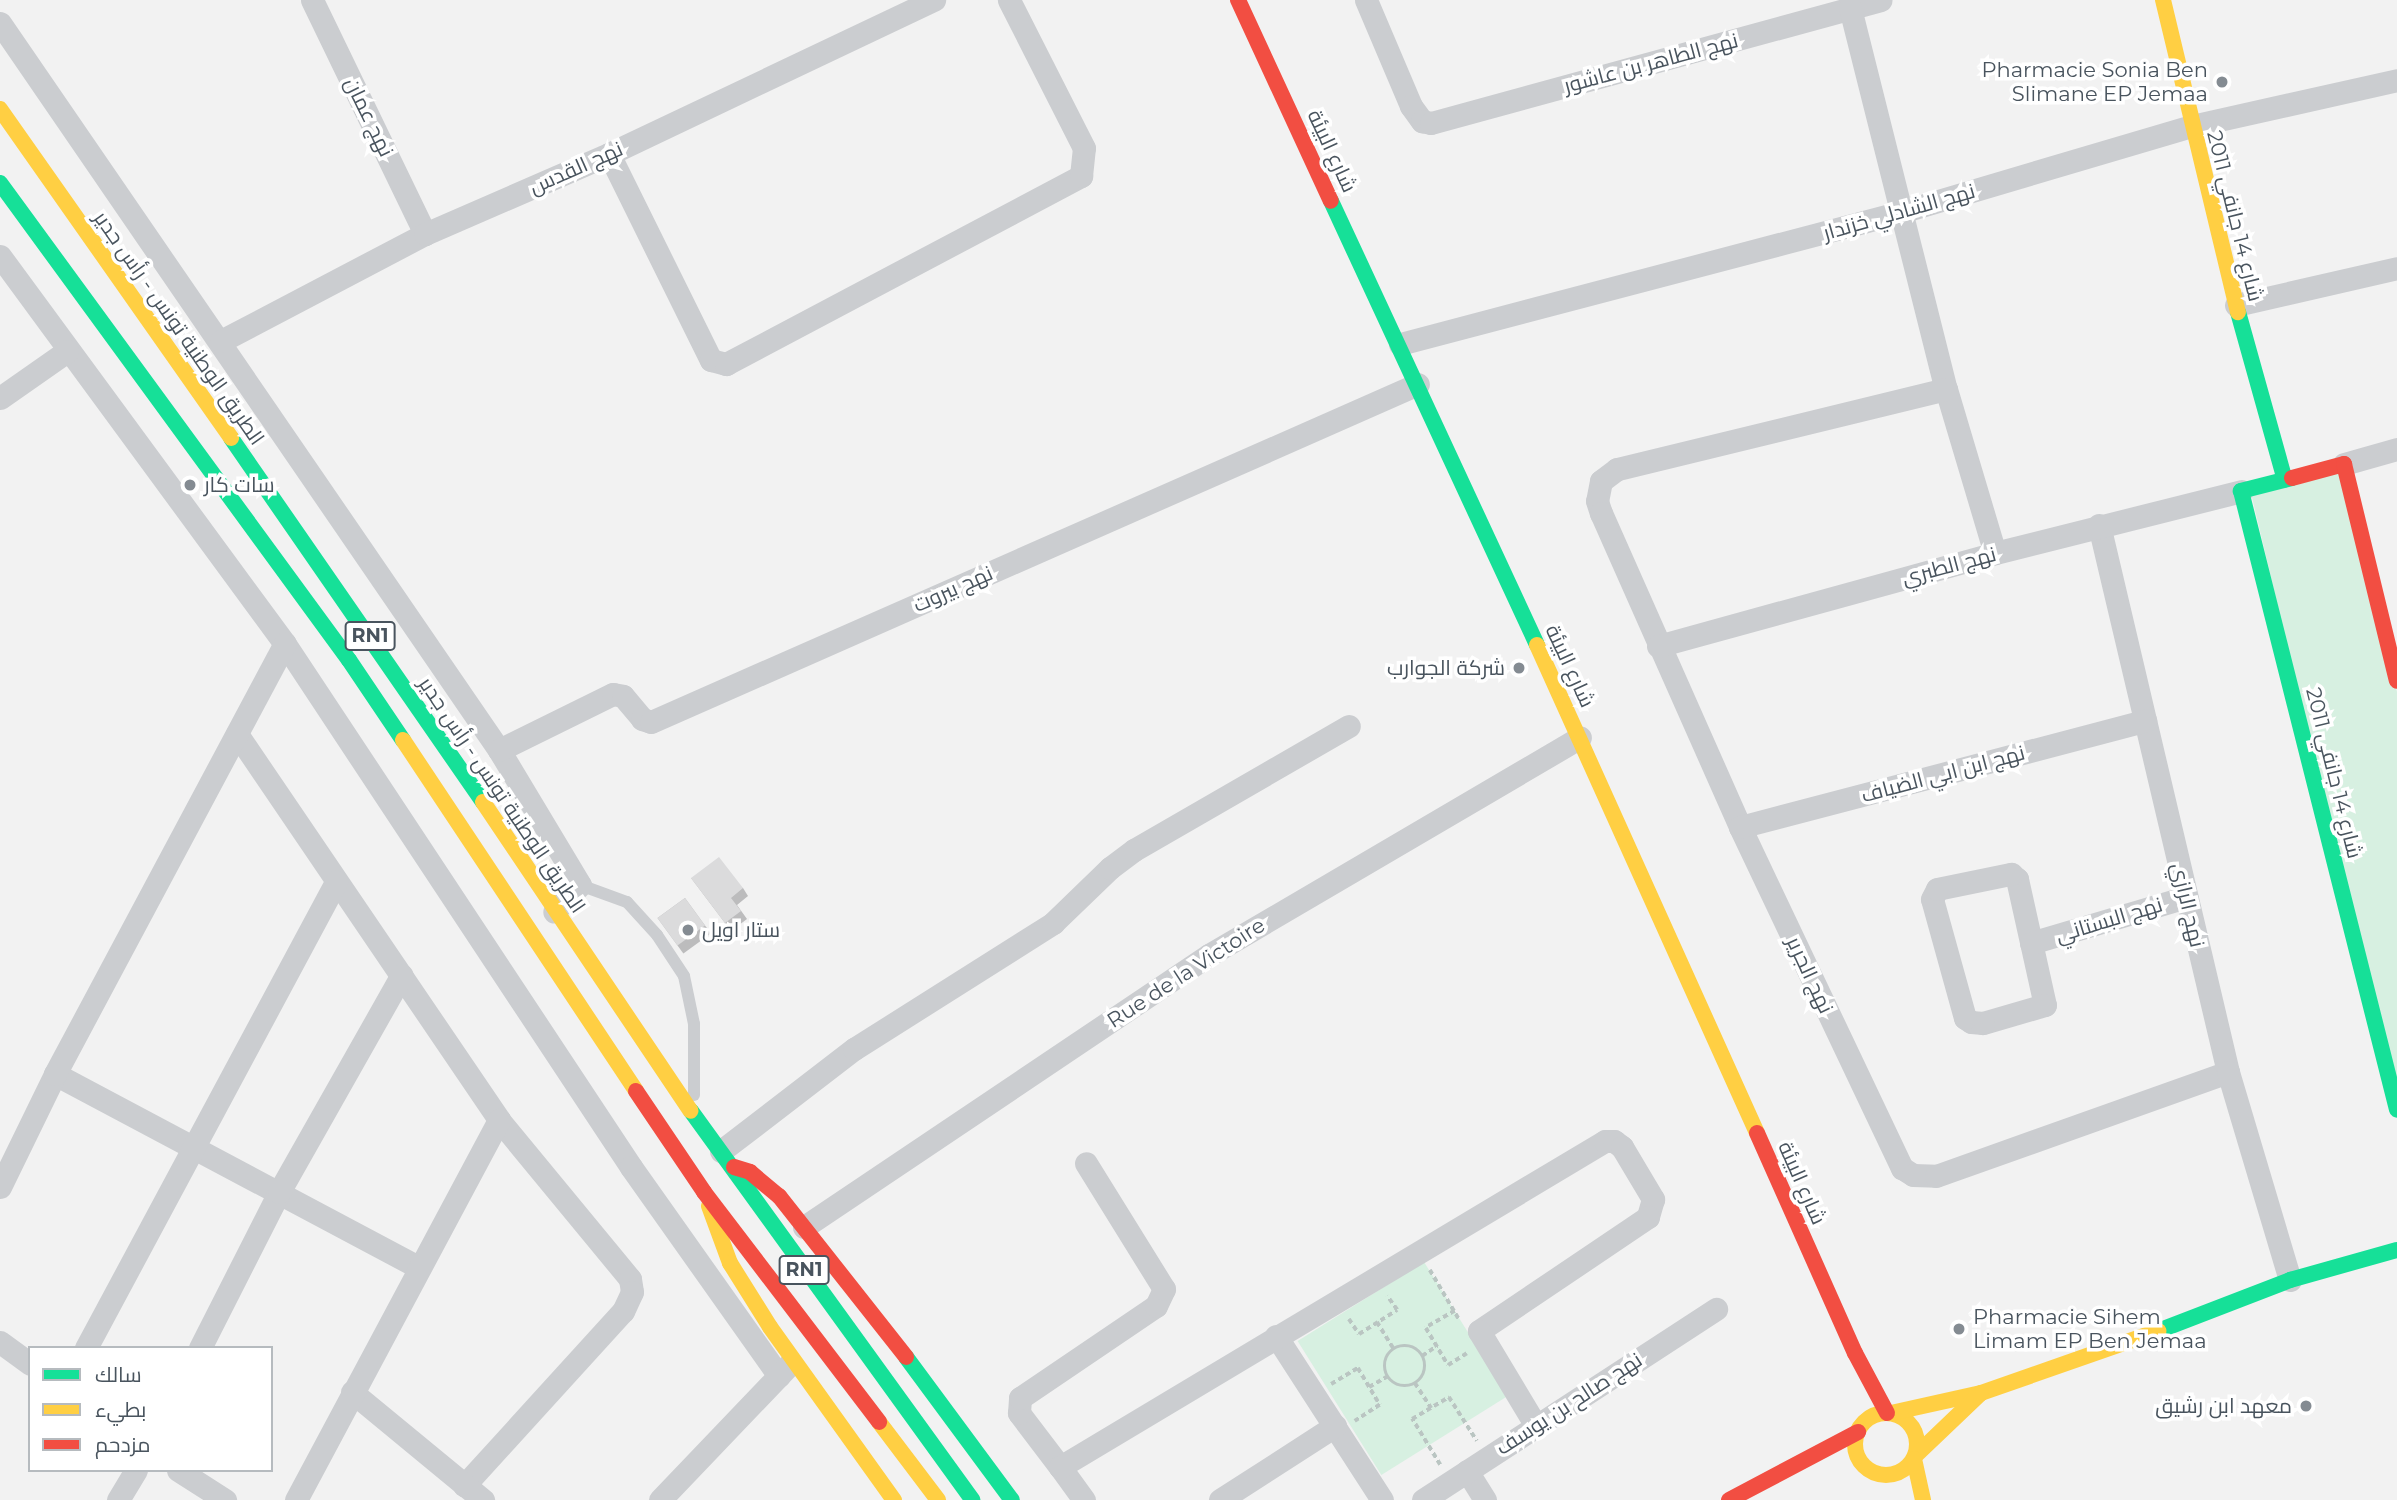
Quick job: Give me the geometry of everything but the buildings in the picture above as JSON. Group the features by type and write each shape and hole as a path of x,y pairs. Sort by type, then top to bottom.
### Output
{"main road":[{"name":"شارع البيئة","path":"1238,0 1400,344 1580,737 1855,1353 1889,1413 1910,1424 1916,1434 1914,1457 1923,1500"},
{"name":"شارع 14 جانفي 2011","path":"2163,0 2236,305 2285,480"},
{"name":"الطريق الوطنية تونس - رأس جدير","path":"0,109 372,638 554,912 694,1116 973,1500"},
{"name":"RN1","path":"0,183 93,316 349,660 704,1192 938,1500"},
{"path":"2241,491 2344,464 2397,681"},
{"name":"شارع 14 جانفي 2011","path":"2241,491 2397,1110"},
{"path":"727,1159 750,1172 779,1196 1012,1500"},
{"path":"704,1192 730,1263 786,1368 894,1500"},
{"path":"1729,1500 1858,1430 1872,1416 1981,1393 2083,1360 2290,1280 2397,1250"},
{"name":"شارع البيئة","path":"1855,1353 1857,1455 1891,1491"},
{"path":"1791,1468 1895,1474 1981,1393"}],"street":[{"name":"نهج عمان","path":"312,0 425,234"},
{"name":"نهج القدس","path":"221,341 425,234 609,154 934,0"},
{"path":"609,154 711,360 726,364 1082,176 1084,148 1009,0"},
{"name":"نهج الطاهر بن عاشور","path":"1366,0 1411,106 1422,121 1437,122 1880,0"},
{"path":"1850,8 1946,389 1995,553"},
{"path":"0,23 221,341 499,750 580,884 554,912"},
{"name":"نهج الشادلي خزندار","path":"1400,344 1901,212 2192,126 2397,80"},
{"path":"0,256 67,351 285,644 631,1167 786,1368 660,1500"},
{"path":"2236,305 2397,268"},
{"path":"0,398 67,351"},
{"name":"نهج بيروت","path":"499,750 613,694 623,696 642,719 652,722 1418,384"},
{"name":"نهج الجرير","path":"1946,389 1617,469 1601,481 1597,501 1658,646 1902,1168 1913,1175 1936,1176 2228,1072"},
{"path":"2344,464 2397,449"},
{"name":"نهج الطبري","path":"1658,646 1995,553 2241,491"},
{"name":"نهج الرازي","path":"2099,526 2228,1072 2290,1280"},
{"path":"0,1187 55,1074 285,644"},
{"name":"نهج ابن ابي الضياف","path":"1741,827 2145,720"},
{"path":"727,1159 854,1049 1053,923 1110,868 1134,850 1349,726"},
{"path":"237,734 499,1120 630,1279 632,1292 622,1311 464,1486"},
{"name":"Rue de la Victoire","path":"804,1227 1209,955 1580,737"},
{"name":"نهج البستاني","path":"2014,875 2031,943 2045,1005 1983,1023 1971,1022 1965,1018 1936,917 1933,893 1937,889 2014,875"},
{"path":"87,1346 336,882"},
{"name":"نهج البستاني","path":"2031,943 2186,897"},
{"path":"201,1346 279,1192 402,975"},
{"path":"55,1074 191,1149 279,1192 418,1267"},
{"path":"296,1500 418,1267 499,1120"},
{"path":"1060,1467 1605,1142 1622,1147 1653,1199 1648,1217 1482,1337 1536,1426"},
{"path":"1084,1500 1019,1413 1020,1398 1156,1306 1164,1290 1086,1163"},
{"name":"نهج صالح بن يوسف","path":"1423,1500 1716,1308"},
{"path":"1276,1336 1382,1500"},
{"path":"0,1342 28,1363"},
{"path":"352,1392 483,1500"},
{"path":"1220,1500 1336,1428"},
{"path":"118,1500 135,1472"},
{"path":"181,1472 225,1500"},
{"path":"1459,1476 1485,1500"}],"lane":[{"path":"580,884 627,902 657,935 684,976 694,1024 694,1116"}],"path":[{"path":"1420,1253 1455,1311 1465,1329 1482,1337 1448,1365 1426,1328 1455,1311"},
{"path":"1339,1302 1359,1334 1396,1310 1377,1279"},
{"path":"1377,1322 1394,1349"},
{"path":"1422,1356 1437,1346"},
{"path":"1410,1347 1422,1356 1424,1371 1415,1383 1400,1385 1388,1376 1386,1361 1394,1349 1410,1347"},
{"path":"1314,1395 1358,1368 1380,1405 1336,1428"},
{"path":"1369,1387 1388,1376"},
{"path":"1415,1383 1431,1408"},
{"path":"1459,1476 1412,1419 1449,1396 1487,1458"}],"green space":[{"path":"2341,464 2397,692 2397,1107 2251,493"},
{"path":"1424,1262 1508,1396 1381,1475 1298,1341"}],"traffic: fast":[{"path":"0,183 349,660 403,740"},
{"path":"1331,201 1537,645"},
{"path":"2238,312 2285,480"},
{"path":"231,438 483,802"},
{"path":"2292,478 2241,491 2397,1110"},
{"path":"691,1111 973,1500"},
{"path":"2158,1331 2290,1280 2397,1250"},
{"path":"906,1357 1012,1500"}],"traffic: slow":[{"path":"2163,0 2238,312"},
{"path":"0,109 231,438"},
{"path":"1537,645 1757,1133"},
{"path":"403,740 636,1091"},
{"path":"483,802 691,1111"},
{"path":"709,1206 730,1263 770,1327 894,1500"},
{"path":"1891,1413 1981,1393 2158,1331"},
{"path":"1915,1456 1981,1393"},
{"path":"1886,1413 1898,1415 1908,1422 1915,1432 1917,1444 1915,1456 1908,1466 1898,1473 1886,1475 1874,1473 1864,1466 1857,1456 1855,1444 1857,1432 1864,1422 1874,1415 1886,1413"},
{"path":"879,1422 938,1500"},
{"path":"1914,1459 1923,1500"}],"traffic: jam":[{"path":"1238,0 1331,201"},
{"path":"2292,478 2344,464 2397,681"},
{"path":"636,1091 704,1192 879,1422"},
{"path":"1757,1133 1855,1353 1887,1413"},
{"path":"734,1167 750,1172 779,1196 906,1357"},
{"path":"1729,1500 1858,1432"}],"place":[{"name":"Pharmacie Sonia Ben Slimane EP Jemaa","path":"2222,82"},
{"name":"سات كار","path":"190,485"},
{"name":"شركة الجوارب","path":"1519,668"},
{"name":"ستار اويل","path":"688,930"},
{"name":"Pharmacie Sihem Limam EP Ben Jemaa","path":"1959,1329"},
{"name":"معهد ابن رشيق","path":"2306,1406"}]}
